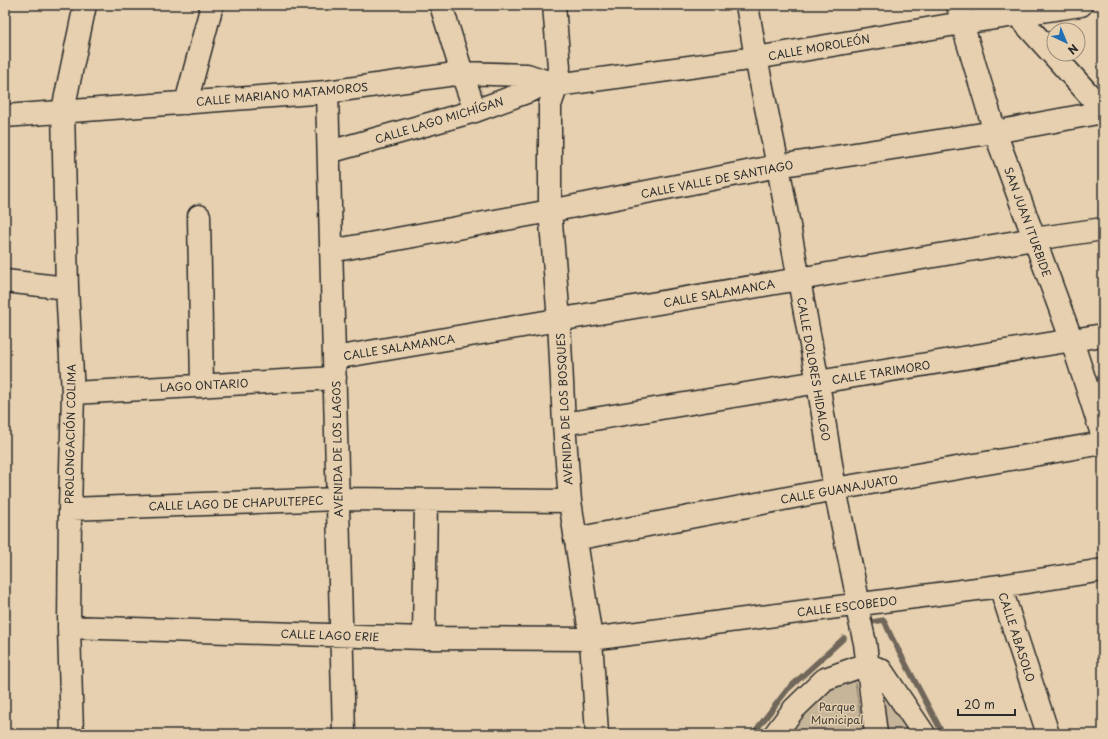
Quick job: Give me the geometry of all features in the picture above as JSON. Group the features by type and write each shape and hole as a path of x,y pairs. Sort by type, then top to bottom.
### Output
{"street":[{"name":"PROLONGACIÓN COLIMA","path":"72,734 69,627 73,393 67,288 63,110 85,5"},
{"path":"186,103 212,5"},
{"path":"441,5 475,111"},
{"name":"AVENIDA DE LOS BOSQUES","path":"554,5 559,68 552,83 550,105 550,211 559,320 564,424 570,501 590,639 597,734"},
{"name":"CALLE DOLORES HIDALGO","path":"747,5 818,383 835,489 859,605 859,616 865,643 876,734"},
{"name":"CALLE MOROLEÓN","path":"552,83 756,58 960,14 1081,5"},
{"path":"1013,10 1103,111"},
{"name":"SAN JUAN ITURBIDE","path":"960,14 995,132 1072,342 1103,437"},
{"name":"CALLE MARIANO MATAMOROS","path":"5,116 63,110 186,103 327,92 462,73 527,75 552,83"},
{"name":"CALLE LAGO MICHÍGAN","path":"329,152 475,111 552,83"},
{"name":"AVENIDA DE LOS LAGOS","path":"327,92 344,734"},
{"name":"CALLE VALLE DE SANTIAGO","path":"331,251 550,211 778,166 995,132 1103,111"},
{"path":"199,216 202,386"},
{"name":"CALLE SALAMANCA","path":"335,368 559,320 1034,239 1103,229"},
{"path":"5,281 67,288"},
{"name":"CALLE TARIMORO","path":"564,424 1072,342 1103,335"},
{"name":"LAGO ONTARIO","path":"73,393 202,386 335,368"},
{"name":"CALLE GUANAJUATO","path":"575,539 835,489 1103,443"},
{"name":"CALLE LAGO DE CHAPULTEPEC","path":"70,509 338,499 570,501"},
{"path":"424,638 426,500"},
{"name":"CALLE ESCOBEDO","path":"590,639 859,605 1000,586 1103,570"},
{"name":"CALLE ABASOLO","path":"1000,586 1048,734"},
{"name":"CALLE LAGO ERIE","path":"69,627 424,638 590,639"},
{"path":"775,734 794,709 825,679 867,664 881,670 924,734"}],"green space":[{"name":"Parque Municipal","path":"877,671 915,734 880,734"},
{"name":"Parque Municipal","path":"854,674 863,734 787,734 809,708 834,687"}],"waterway":[{"path":"866,623 884,620 943,734"},
{"path":"753,734 787,690 844,638"}]}
